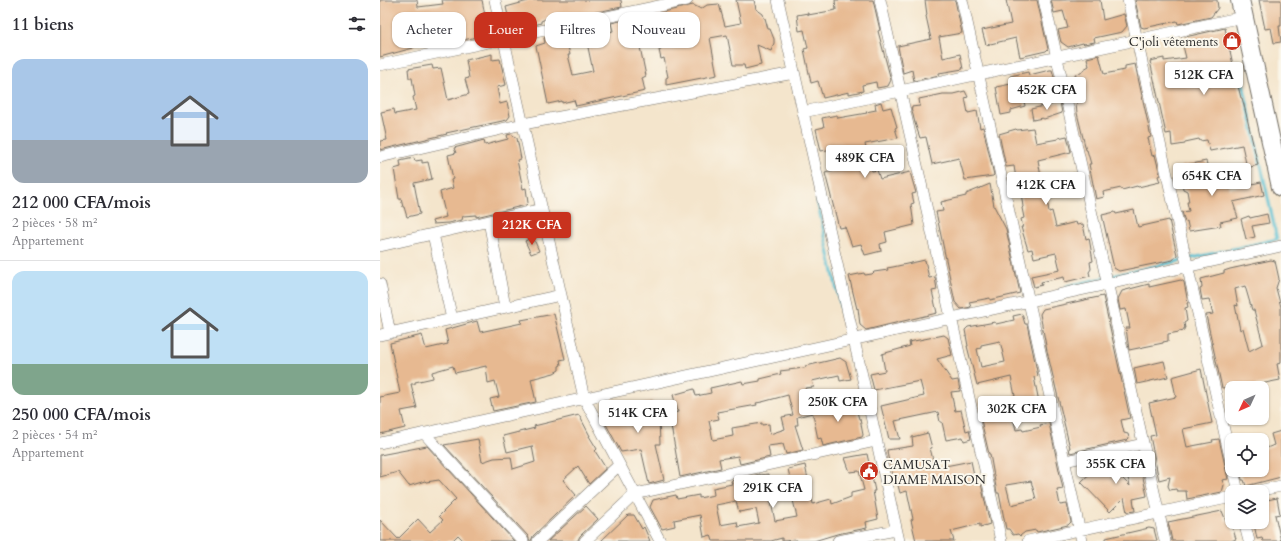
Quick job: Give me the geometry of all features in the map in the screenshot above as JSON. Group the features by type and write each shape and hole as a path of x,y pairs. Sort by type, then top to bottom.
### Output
{"main road":[{"path":"1241,8 1281,188"}],"street":[{"path":"495,0 498,12"},
{"path":"537,32 687,0"},
{"path":"778,0 898,536 838,541"},
{"path":"880,0 1001,541"},
{"path":"962,0 1082,541"},
{"path":"1044,0 1165,541"},
{"path":"1128,0 1225,435"},
{"path":"803,112 1137,40 1241,8"},
{"path":"380,64 474,45"},
{"path":"506,48 584,398 660,541"},
{"path":"380,157 523,124 794,73"},
{"path":"380,246 542,209"},
{"path":"489,221 505,307"},
{"path":"433,234 452,319"},
{"path":"380,442 1281,246"},
{"path":"380,284 385,334 561,295"},
{"path":"424,433 524,541"},
{"path":"585,541 635,494 876,441"},
{"path":"1065,461 1143,444"},
{"path":"538,541 619,465"},
{"path":"1269,489 1281,486"},
{"path":"1028,541 1225,499"},
{"path":"1246,529 1249,541"}],"building":[{"path":"380,0 417,0 418,7 443,4 442,0 482,0 484,12 474,12 474,38 466,39 466,12 392,12 392,48 413,48 380,57"},
{"path":"527,0 621,0 622,7 597,12 545,12 545,19 537,24 537,12 507,12 506,7 528,1"},
{"path":"736,0 754,0 756,9 763,14 768,29 770,29 774,39 771,51 757,45 761,65 745,69 744,65 733,65 727,35 710,38 717,75 666,85 666,78 668,77 664,58 661,59 659,50 661,50 661,48 700,48 700,12 664,12 693,5 701,9 707,5 719,4 725,26 741,23"},
{"path":"835,0 873,0 880,30 878,31 891,80 888,86 877,88 876,82 862,85 863,91 849,94 849,92 823,98 818,81 811,83 804,49 808,48 804,30 799,31 797,15 808,13 808,15 836,10"},
{"path":"925,0 955,0 962,33 939,37 943,58 960,54 963,69 939,73 939,75 914,81 912,70 903,73 898,46 931,39 926,16"},
{"path":"1006,0 1037,0 1048,49 1046,51 1020,57 1016,38 986,45 982,30 1011,24"},
{"path":"1051,0 1100,0 1103,20 1124,14 1127,26 1122,32 1094,38 1095,42 1083,43 1068,47 1061,42 1058,30 1068,28 1063,11 1054,13"},
{"path":"1135,0 1217,0 1218,8 1211,17 1178,24 1177,21 1144,28 1141,27"},
{"path":"1259,0 1281,0 1281,26 1279,26 1281,42 1274,43 1271,28 1265,29"},
{"path":"618,21 618,48 640,48 646,76 642,78 645,91 576,106 574,100 548,104 537,46 545,43 545,48 568,48 570,55 568,55 573,75 593,71 588,48 610,48 610,32 613,31 611,23"},
{"path":"1225,28 1258,165 1247,168 1242,145 1210,151 1207,140 1200,141 1199,139 1185,142 1185,144 1172,146 1171,133 1166,134 1150,61 1164,58 1164,61 1186,58 1181,38"},
{"path":"492,54 492,60 500,59 506,85 497,87 500,104 507,102 510,116 507,120 446,133 447,134 380,150 380,141 387,140 381,112 394,109 395,114 416,110 413,97 415,96 412,78 409,78 408,69 432,65 433,69 441,68 448,100 469,94 465,79 469,78 466,60"},
{"path":"1099,55 1104,74 1125,70 1125,66 1135,64 1151,137 1148,138 1152,156 1155,155 1160,175 1158,176 1160,182 1122,190 1121,188 1103,192 1104,197 1096,199 1089,164 1091,164 1077,113 1076,104 1078,103 1076,96 1080,95 1075,74 1081,73 1089,66 1087,58"},
{"path":"1052,70 1056,84 1022,92 1025,106 1011,110 1011,113 1001,115 996,87 1011,84 1010,76 1028,72 1029,75"},
{"path":"965,91 968,97 965,98 968,113 977,111 980,128 983,127 993,176 965,180 959,158 932,164 926,137 920,138 915,123 911,107 920,106 919,99"},
{"path":"881,102 883,109 891,107 897,127 895,128 898,138 865,144 869,163 872,171 877,170 880,179 910,172 916,193 912,194 914,203 911,204 914,225 885,232 887,242 880,244 881,251 865,255 861,244 852,246 845,227 839,228 825,173 833,171 831,165 836,164 833,149 821,151 816,129 824,127 822,118 837,115 838,118 867,113 866,112 876,110 875,104"},
{"path":"1060,102 1062,113 1044,119 1033,120 1031,109"},
{"path":"1033,128 1036,143 1067,136 1071,152 1038,160 1041,177 1075,173 1079,186 1046,192 1049,212 1052,211 1056,227 1076,222 1077,225 1083,224 1086,239 1089,238 1093,261 1090,262 1090,276 1065,282 1064,277 1041,282 1042,285 1034,287 1031,276 1060,270 1056,253 1034,258 1032,249 1028,250 1021,227 1023,227 1021,219 1024,218 1021,192 1019,192 1016,185 1014,166 1006,167 999,134 1016,129"},
{"path":"511,134 517,138 521,159 517,160 523,189 526,188 528,203 526,205 476,217 476,215 463,216 462,220 433,224 432,221 446,217 440,192 453,188 451,180 453,179 448,155 456,153 454,148 484,140 485,145 508,139 507,135"},
{"path":"414,158 415,161 422,160 422,163 428,162 432,179 414,183 420,214 407,217 401,199 399,199 394,169 401,167 400,161"},
{"path":"1206,161 1211,179 1226,175 1229,189 1261,182 1264,195 1233,202 1238,218 1220,222 1221,226 1189,231 1187,221 1185,222 1182,212 1189,211 1187,191 1183,189 1182,181 1179,181 1177,171 1182,170 1182,166"},
{"path":"990,184 994,206 1006,229 1020,293 990,300 990,298 969,302 971,307 961,309 955,302 936,212 943,211 941,202 966,196 966,194"},
{"path":"1134,210 1138,227 1169,220 1177,255 1173,260 1119,271 1114,268 1102,215"},
{"path":"1267,214 1269,223 1252,226 1255,237 1246,239 1241,219 1249,216 1250,218"},
{"path":"533,237 539,251 531,254 525,241"},
{"path":"925,260 929,278 935,277 937,290 932,291 937,313 866,330 860,325 858,308 857,309 849,276 864,273 865,275 872,274 874,272 888,270 887,268"},
{"path":"1271,260 1275,261 1279,279 1276,288 1281,307 1281,363 1277,364 1280,380 1269,382 1225,381 1225,388 1222,388 1206,315 1213,314 1209,299 1202,300 1200,289 1202,288 1201,279 1224,273 1224,271","holes":["1245,286 1252,310 1254,310 1263,344 1249,351 1243,328 1240,330 1235,305 1238,306 1235,289"]},
{"path":"1181,280 1184,282 1188,303 1188,307 1185,308 1187,321 1184,323 1184,330 1168,334 1168,341 1163,343 1129,350 1126,328 1130,328 1126,309 1120,310 1118,299 1122,291 1149,284 1149,287"},
{"path":"1103,296 1130,418 1121,420 1124,433 1128,434 1129,438 1127,440 1070,453 1040,314 1043,309"},
{"path":"554,314 565,359 560,360 561,365 559,366 559,370 554,373 531,379 536,402 493,411 490,399 499,397 495,381 488,383 486,366 455,373 453,366 432,372 433,378 411,384 417,408 401,411 405,428 380,434 380,397 400,393 390,343 422,335 426,349 448,344 445,330 477,321 480,332 522,323 521,320"},
{"path":"1022,314 1025,324 1027,324 1038,376 1034,377 1039,402 1012,407 1011,409 1016,430 1022,429 1023,431 1041,427 1040,425 1049,423 1063,489 1057,490 1060,505 1067,504 1071,522 1068,525 1037,532 1036,530 1025,532 1020,536 1018,534 1013,535 1009,529 1006,529 980,412 982,412 980,402 1015,396 1011,377 977,385 967,346 965,330 968,327 995,322 996,324 1014,320 1013,316","holes":["1000,341 1005,362 981,367 977,349 981,348 981,345","1031,481 1036,499 1011,505 1006,485"]},
{"path":"944,335 948,338 952,355 937,359 952,381 958,380 960,391 951,392 955,411 961,410 966,431 969,430 971,439 964,441 963,437 946,440 938,412 895,421 900,439 889,439 881,406 924,396 920,381 874,390 870,374 885,371 882,354 910,346 909,342"},
{"path":"840,358 846,362 851,379 840,381 839,375 812,381 814,387 805,388 812,413 797,417 798,425 795,425 803,450 786,454 783,444 768,446 770,457 740,464 738,456 719,459 721,468 680,477 669,414 678,412 673,395 694,389 696,396 711,393 710,388 742,381 743,384 760,381 760,379 781,374 780,371 804,368 806,366","holes":["788,395 793,415 782,417 785,429 770,434 769,424 762,425 762,423 732,428 733,436 713,440 709,421 719,419 717,412 757,405 756,403"]},
{"path":"1164,361 1168,377 1137,384 1134,368"},
{"path":"1201,369 1212,423 1183,429 1187,447 1213,442 1212,440 1219,439 1225,466 1225,477 1228,477 1228,479 1222,480 1224,485 1222,492 1187,499 1186,491 1177,491 1176,489 1170,490 1168,486 1170,477 1159,480 1150,436 1156,435 1149,403 1176,397 1172,377"},
{"path":"852,400 854,409 856,408 860,419 863,435 862,437 823,446 821,438 818,439 812,410"},
{"path":"652,401 655,417 659,416 660,444 656,444 664,480 649,484 641,449 621,452 601,415 603,411"},
{"path":"579,415 597,449 595,451 605,469 589,484 578,466 563,480 576,495 533,536 531,541 444,445 478,439 482,462 494,458 511,457 513,469 535,462 532,446 507,452 503,436 535,428 534,426"},
{"path":"1281,431 1281,477 1246,485 1241,477 1269,477 1269,447 1274,445 1271,434"},
{"path":"928,433 935,468 971,461 975,480 980,479 990,524 980,527 980,524 951,531 954,541 916,541 911,520 913,519 907,491 900,493 895,474 893,475 888,457 887,450 913,446 912,437"},
{"path":"427,446 514,541 464,541 458,535 452,541 440,541 439,539 437,541 380,541 380,520 398,539 418,519 430,532 443,520 439,516 456,499 439,480 425,481 409,486 398,472 380,477 380,455"},
{"path":"867,454 875,491 873,491 878,519 866,522 867,528 837,534 814,541 782,541 782,538 771,541 713,541 711,535 704,537 700,515 674,520 675,526 662,529 650,507 653,500 676,495 677,499 699,495 699,498 714,495 713,488 732,484 731,481 760,474 768,474 770,484 767,484 775,521 797,517 788,469 805,465 813,504 831,499 832,504 851,497 851,493 864,490 859,471 850,472 845,458","holes":["736,501 739,512 756,509 759,523 738,527 737,522 720,525 716,505"]},
{"path":"1139,459 1147,496 1133,499 1135,511 1127,512 1124,498 1110,512 1081,482 1104,460 1130,486 1124,462"},
{"path":"1277,498 1280,514 1275,515 1281,541 1263,541 1262,538 1257,539 1255,529 1269,529 1269,500"},
{"path":"586,506 598,519 580,536 577,541 548,541"},
{"path":"1222,511 1225,518 1225,529 1233,529 1236,539 1231,541 1172,541 1168,522"},
{"path":"628,515 634,515 642,529 644,527 650,541 601,541"},
{"path":"1149,528 1154,529 1157,541 1106,541 1106,538"}],"waterway":[{"path":"1067,286 1277,239 1239,65"},
{"path":"817,200 844,322"}],"place":[{"name":"C'joli vêtements","path":"1232,41"},
{"name":"CAMUSAT DIAME MAISON","path":"869,471"}]}
